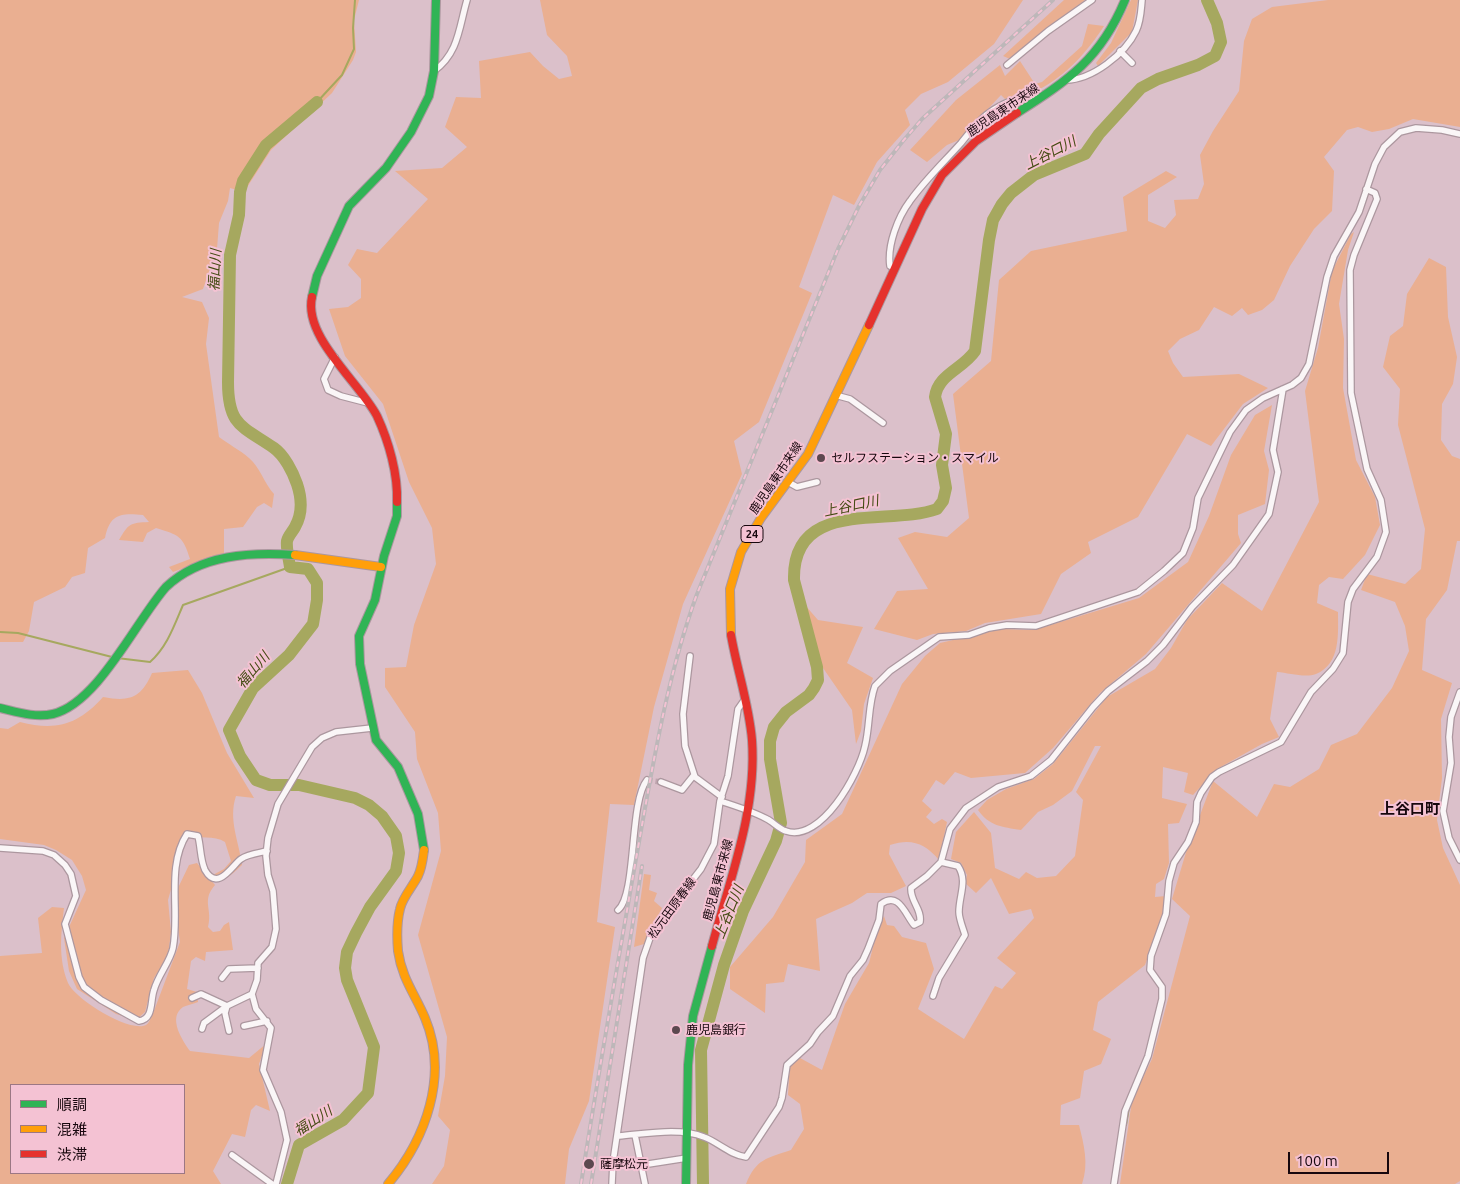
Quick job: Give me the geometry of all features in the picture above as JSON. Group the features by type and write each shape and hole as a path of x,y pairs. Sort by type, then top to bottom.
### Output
{"street":[{"path":"388,1184 404,1164 428,1117 433,1098 434,1043 431,1029 404,979 398,950 400,908 418,874 424,851 423,835 418,814 398,767 376,740 372,728 358,646 363,624 375,600 382,567 397,516 398,484 384,434 368,403 315,327 310,306 314,285 349,206 386,168 411,132 428,96 434,71 436,0"},
{"path":"434,71 442,65 455,49 467,0"},
{"path":"1007,66 1048,31 1092,0"},
{"name":"鹿児島東市来線","path":"686,1184 686,1158 690,1134 688,1065 693,1016 748,811 752,761 745,699 730,637 728,619 730,587 747,541 808,454 926,201 942,175 963,151 989,131 1066,80 1093,57 1111,32 1125,0"},
{"path":"1066,80 1081,78 1095,72 1120,51 1137,29 1142,0"},
{"path":"1120,51 1132,63"},
{"path":"895,269 890,266 889,261 892,241 910,201 923,185 981,120 993,111 1019,98 1029,96 1040,98"},
{"path":"690,656 683,714 683,736 694,774 698,780 711,790 714,790 721,799 768,819 786,831 806,831 829,815 844,792 865,747 871,695 875,686 923,647 939,637 969,635 988,628 1007,625 1036,626 1138,592 1153,581 1183,553 1193,528 1198,498 1230,432 1246,410 1263,398 1301,378 1309,364 1327,277 1334,256 1359,212 1366,189 1384,147 1400,132 1416,128 1442,130 1460,134"},
{"path":"1114,1184 1125,1111 1148,1056 1162,999 1162,987 1150,970 1151,956 1166,914 1169,882 1174,863 1188,842 1196,822 1197,802 1212,777 1281,742 1311,692 1340,661 1343,653 1348,602 1353,589 1377,557 1384,540 1386,524 1383,507 1366,469 1350,384 1352,347 1350,270 1354,255 1377,199 1375,193 1366,189"},
{"path":"335,357 324,380 328,390 341,396 368,403"},
{"path":"618,1136 690,1134 704,1137 738,1155 746,1157 779,1107 787,1065 810,1044 818,1032 834,1016 850,976 866,954 879,920 881,904 887,901 898,902 903,906 914,925 918,925 920,915 912,898 911,888 941,862 950,829 966,808 998,786 1031,776 1050,760 1108,691 1147,661 1199,599 1234,565 1269,514 1278,472 1273,450 1283,389"},
{"path":"835,395 850,399 883,423"},
{"path":"788,482 797,487 817,482"},
{"path":"0,708 36,716 56,715 73,706 85,697 157,597 177,577 217,559 241,553 279,554 382,567"},
{"path":"1460,692 1451,717 1449,738 1451,763 1443,811 1449,838 1460,860"},
{"name":"松元田原春線","path":"612,1184 613,1162 643,958 651,936 659,922 710,855 714,844 721,799 728,776 738,710 745,699"},
{"path":"232,1155 274,1184 287,1140 281,1112 264,1070 271,1028 256,1009 252,994 258,963 272,947 276,929 273,891 268,875 267,851 276,812 283,795 312,747 322,738 336,732 372,728"},
{"path":"661,782 682,790 694,774"},
{"path":"618,910 622,906 628,884 639,806 648,780"},
{"path":"0,848 43,852 54,855 65,865 70,874 76,896 65,924 79,977 84,987 101,1000 138,1021 145,1019 150,1014 153,991 173,948 179,858 187,834 198,836 205,869 209,875 216,877 230,874 240,860 267,851"},
{"path":"933,996 939,978 965,935 959,913 963,886 962,872 958,866 941,862"},
{"path":"222,978 229,969 258,968"},
{"path":"192,998 201,994 227,1006"},
{"path":"202,1029 204,1023 227,1006 252,994"},
{"path":"227,1006 225,1013 229,1031"},
{"path":"244,1026 267,1021"},
{"path":"635,1135 645,1184"},
{"path":"642,1165 686,1158"}],"shaded area":[{"path":"0,0 359,0 354,20 356,52 353,60 332,93 271,150 244,192 230,188 228,201 219,223 217,249 203,289 182,297 202,302 209,318 206,344 219,437 245,455 256,466 274,494 272,508 264,503 257,507 243,527 224,529 224,553 173,572 169,567 190,559 185,545 179,538 156,528 147,533 143,542 119,540 125,530 131,525 149,522 143,515 128,514 117,517 110,524 105,538 88,548 85,573 72,577 65,587 34,602 29,631 23,642 0,642"},
{"path":"540,0 1023,0 994,44 948,82 921,94 905,110 910,125 877,162 854,205 833,195 799,287 812,293 759,422 734,441 742,474 683,604 654,707 634,805 610,804 597,922 615,927 589,1101 569,1149 565,1184 432,1184 444,1166 450,1130 438,1116 445,1076 447,1037 418,935 441,851 438,813 417,759 415,732 385,687 385,668 406,667 414,625 436,564 432,528 409,482 383,404 345,356 329,309 348,307 361,298 361,279 348,265 357,249 377,253 428,199 395,171 442,168 467,147 445,127 456,97 481,98 479,61 530,52 559,79 572,76 567,56 547,35"},
{"path":"1064,0 1085,0 1010,59 1003,56"},
{"path":"1131,0 1138,0 1132,32 1098,66 1096,63 1111,43"},
{"path":"1328,0 1460,0 1460,127 1413,119 1389,129 1372,132 1358,127 1347,130 1324,157 1334,171 1332,211 1314,229 1290,266 1274,300 1262,310 1248,315 1242,308 1232,316 1214,307 1199,330 1180,339 1168,351 1173,363 1183,377 1239,374 1268,388 1243,404 1211,446 1187,434 1138,517 1088,542 1091,553 1061,574 1041,614 985,623 966,631 933,634 917,640 874,629 897,591 928,589 898,538 915,532 947,537 969,518 953,394 991,361 999,280 1031,251 1127,231 1123,197 1166,171 1177,177 1148,195 1148,221 1165,228 1176,215 1174,200 1198,199 1204,184 1200,155 1239,91 1244,41 1252,19 1272,7"},
{"path":"1088,24 1104,26 1091,45 1058,78 1031,93 1005,99 1001,95 959,140 947,145 927,162 910,150 956,100 1000,65 1005,76 1020,61 1035,84 1042,82 1082,46"},
{"path":"1354,232 1348,250 1339,304 1344,339 1343,388 1356,460 1375,497 1380,525 1365,555 1343,579 1329,577 1319,585 1317,603 1338,612 1338,638 1334,656 1330,663 1324,669 1312,675 1277,672 1270,719 1279,737 1262,744 1217,769 1193,795 1184,792 1188,773 1163,767 1162,798 1187,804 1179,823 1168,824 1169,863 1164,879 1156,884 1155,897 1166,896 1163,917 1145,965 1098,1002 1093,1030 1111,1039 1101,1064 1084,1071 1080,1098 1061,1105 1060,1125 1079,1125 1085,1162 1082,1184 746,1184 758,1164 775,1155 791,1150 804,1129 800,1104 788,1095 790,1060 800,1058 822,1070 845,1004 869,963 877,931 884,916 887,925 894,926 902,937 926,943 934,969 918,1009 964,1039 995,986 1002,989 1016,973 997,958 1034,918 1031,909 1009,914 991,878 976,893 965,883 967,875 961,863 951,859 956,832 974,812 991,833 995,868 1019,879 1026,872 1037,878 1056,876 1075,856 1083,800 1076,792 1101,746 1095,746 1072,791 1053,805 1038,812 1021,830 991,823 978,810 987,800 1006,789 1034,779 1053,764 1107,697 1155,669 1171,648 1187,620 1222,583 1262,611 1319,502 1305,391 1318,348 1332,271 1351,234"},
{"path":"1429,258 1446,267 1448,317 1457,357 1453,384 1442,404 1441,440 1452,456 1460,459 1460,541 1457,541 1447,590 1426,619 1422,670 1452,683 1441,719 1442,778 1437,820 1443,848 1460,885 1460,1181 1455,1184 1120,1184 1132,1100 1152,1059 1190,916 1172,899 1187,849 1213,781 1257,817 1274,784 1290,787 1319,769 1331,745 1357,734 1392,688 1409,651 1405,626 1395,602 1361,590 1367,574 1405,584 1421,569 1425,529 1398,425 1400,389 1383,367 1390,336 1403,326 1407,294"},
{"path":"1272,405 1264,451 1269,470 1265,504 1238,515 1238,534 1241,543 1146,654 1100,693 1053,748 1025,773 971,778 955,772 944,785 936,780 922,801 932,810 926,817 934,824 942,819 947,822 939,860 923,846 911,842 890,845 889,854 906,886 891,893 867,893 852,903 816,919 820,971 788,964 784,982 766,984 765,1013 730,989 730,967 773,917 805,862 806,840 842,814 902,684 925,656 940,643 1001,629 1034,630 1139,598 1188,562 1209,516 1231,455 1255,415"},
{"path":"805,605 818,620 863,627 847,663 873,678 864,704 861,731 856,744 852,710 823,668 813,643"},
{"path":"188,670 202,693 227,753 254,798 236,796 233,814 242,865 228,877 220,879 211,876 224,869 231,861 225,842 211,838 186,836 168,900 171,932 169,948 166,959 154,978 145,1012 136,1020 116,1014 77,989 69,971 64,938 86,890 82,876 72,860 44,845 0,839 0,728 8,729 20,722 45,726 66,723 85,714 103,697 120,699 134,696 144,688 152,673"},
{"path":"197,863 215,885 208,901 208,927 213,932 220,931 229,922 233,950 206,952 205,961 196,957 191,961 187,989 197,992 198,1002 183,1007 178,1012 176,1023 178,1029 190,1051 249,1058 266,1044 259,1064 270,1111 256,1105 251,1110 245,1137 232,1134 213,1171 221,1184 0,1184 0,956 42,953 38,918 52,907 64,908 61,937 63,964 68,983 81,997 103,1013 128,1024 146,1025 152,1016 180,942 175,907 177,890 189,865"},
{"path":"644,874 651,875 649,890 657,893 654,901 662,908 644,944 634,947"}],"waterway":[{"path":"317,102 342,75 354,49 355,0"},
{"name":"上谷口川","path":"703,1184 701,1050 724,965 743,911 776,841 781,823 770,759 770,741 774,727 786,712 809,695 818,680 817,667 794,580 798,554 809,536 826,526 847,520 917,514 937,509 943,501 946,488 942,465 946,434 935,397 937,389 946,377 964,363 975,351 993,220 1011,193 1034,175 1085,154 1099,134 1141,88 1158,79 1198,65 1215,56 1221,42 1217,23 1207,0"},
{"name":"福山川","path":"287,1184 299,1145 343,1120 368,1093 374,1047 347,980 345,968 347,952 370,907 396,871 399,853 396,836 382,816 369,805 355,798 299,785 270,785 256,780 240,756 229,730 253,688 289,655 313,624 317,600 317,583 308,569 290,567 287,541 298,522 301,506 295,479 288,464 278,451 245,429 234,416 229,397 228,382 230,255 239,215 240,192 243,181 266,145 317,102"},
{"path":"117,658 150,662 166,643 183,605 290,567"},
{"path":"0,632 18,633 112,657"},
{"path":"1126,1125 1129,1107"}],"tunnel":[{"path":"647,780 661,782"}],"railway":[{"path":"581,1184 654,758 668,692 697,594 838,249 859,206 880,170 922,119 1053,0"},
{"path":"591,1184 642,866"}],"traffic: fast":[{"path":"312,297 317,276 349,206 386,168 411,132 429,96 434,71 436,0"},
{"path":"1017,113 1052,90 1082,66 1105,37 1116,20 1125,0"},
{"path":"397,502 397,516 384,556 375,600 359,636 360,664 376,740 398,767 418,814 424,850"},
{"path":"0,708 26,714 46,715 70,707 101,678 166,587 180,576 195,568 211,562 244,555 295,555"},
{"path":"686,1184 688,1065 693,1016 712,946"}],"traffic: slow":[{"path":"731,635 730,589 741,552 761,518 808,454 869,325"},
{"path":"295,555 381,567"},
{"path":"388,1184 413,1147 423,1127 430,1106 434,1084 435,1062 432,1040 425,1018 402,970 398,951 400,909 419,873 424,850"}],"traffic: jam":[{"path":"869,325 922,209 942,175 976,141 1017,113"},
{"path":"312,297 312,312 316,328 324,344 377,416 389,447 396,480 397,502"},
{"path":"712,946 741,844 750,792 752,766 752,740 746,700 731,635"}],"place":[{"name":"セルフステーション・スマイル","path":"821,458"},
{"name":"鹿児島銀行","path":"676,1030"},
{"name":"薩摩松元","path":"589,1164"}],"district":[{"name":"上谷口町","path":"1410,809"}]}
